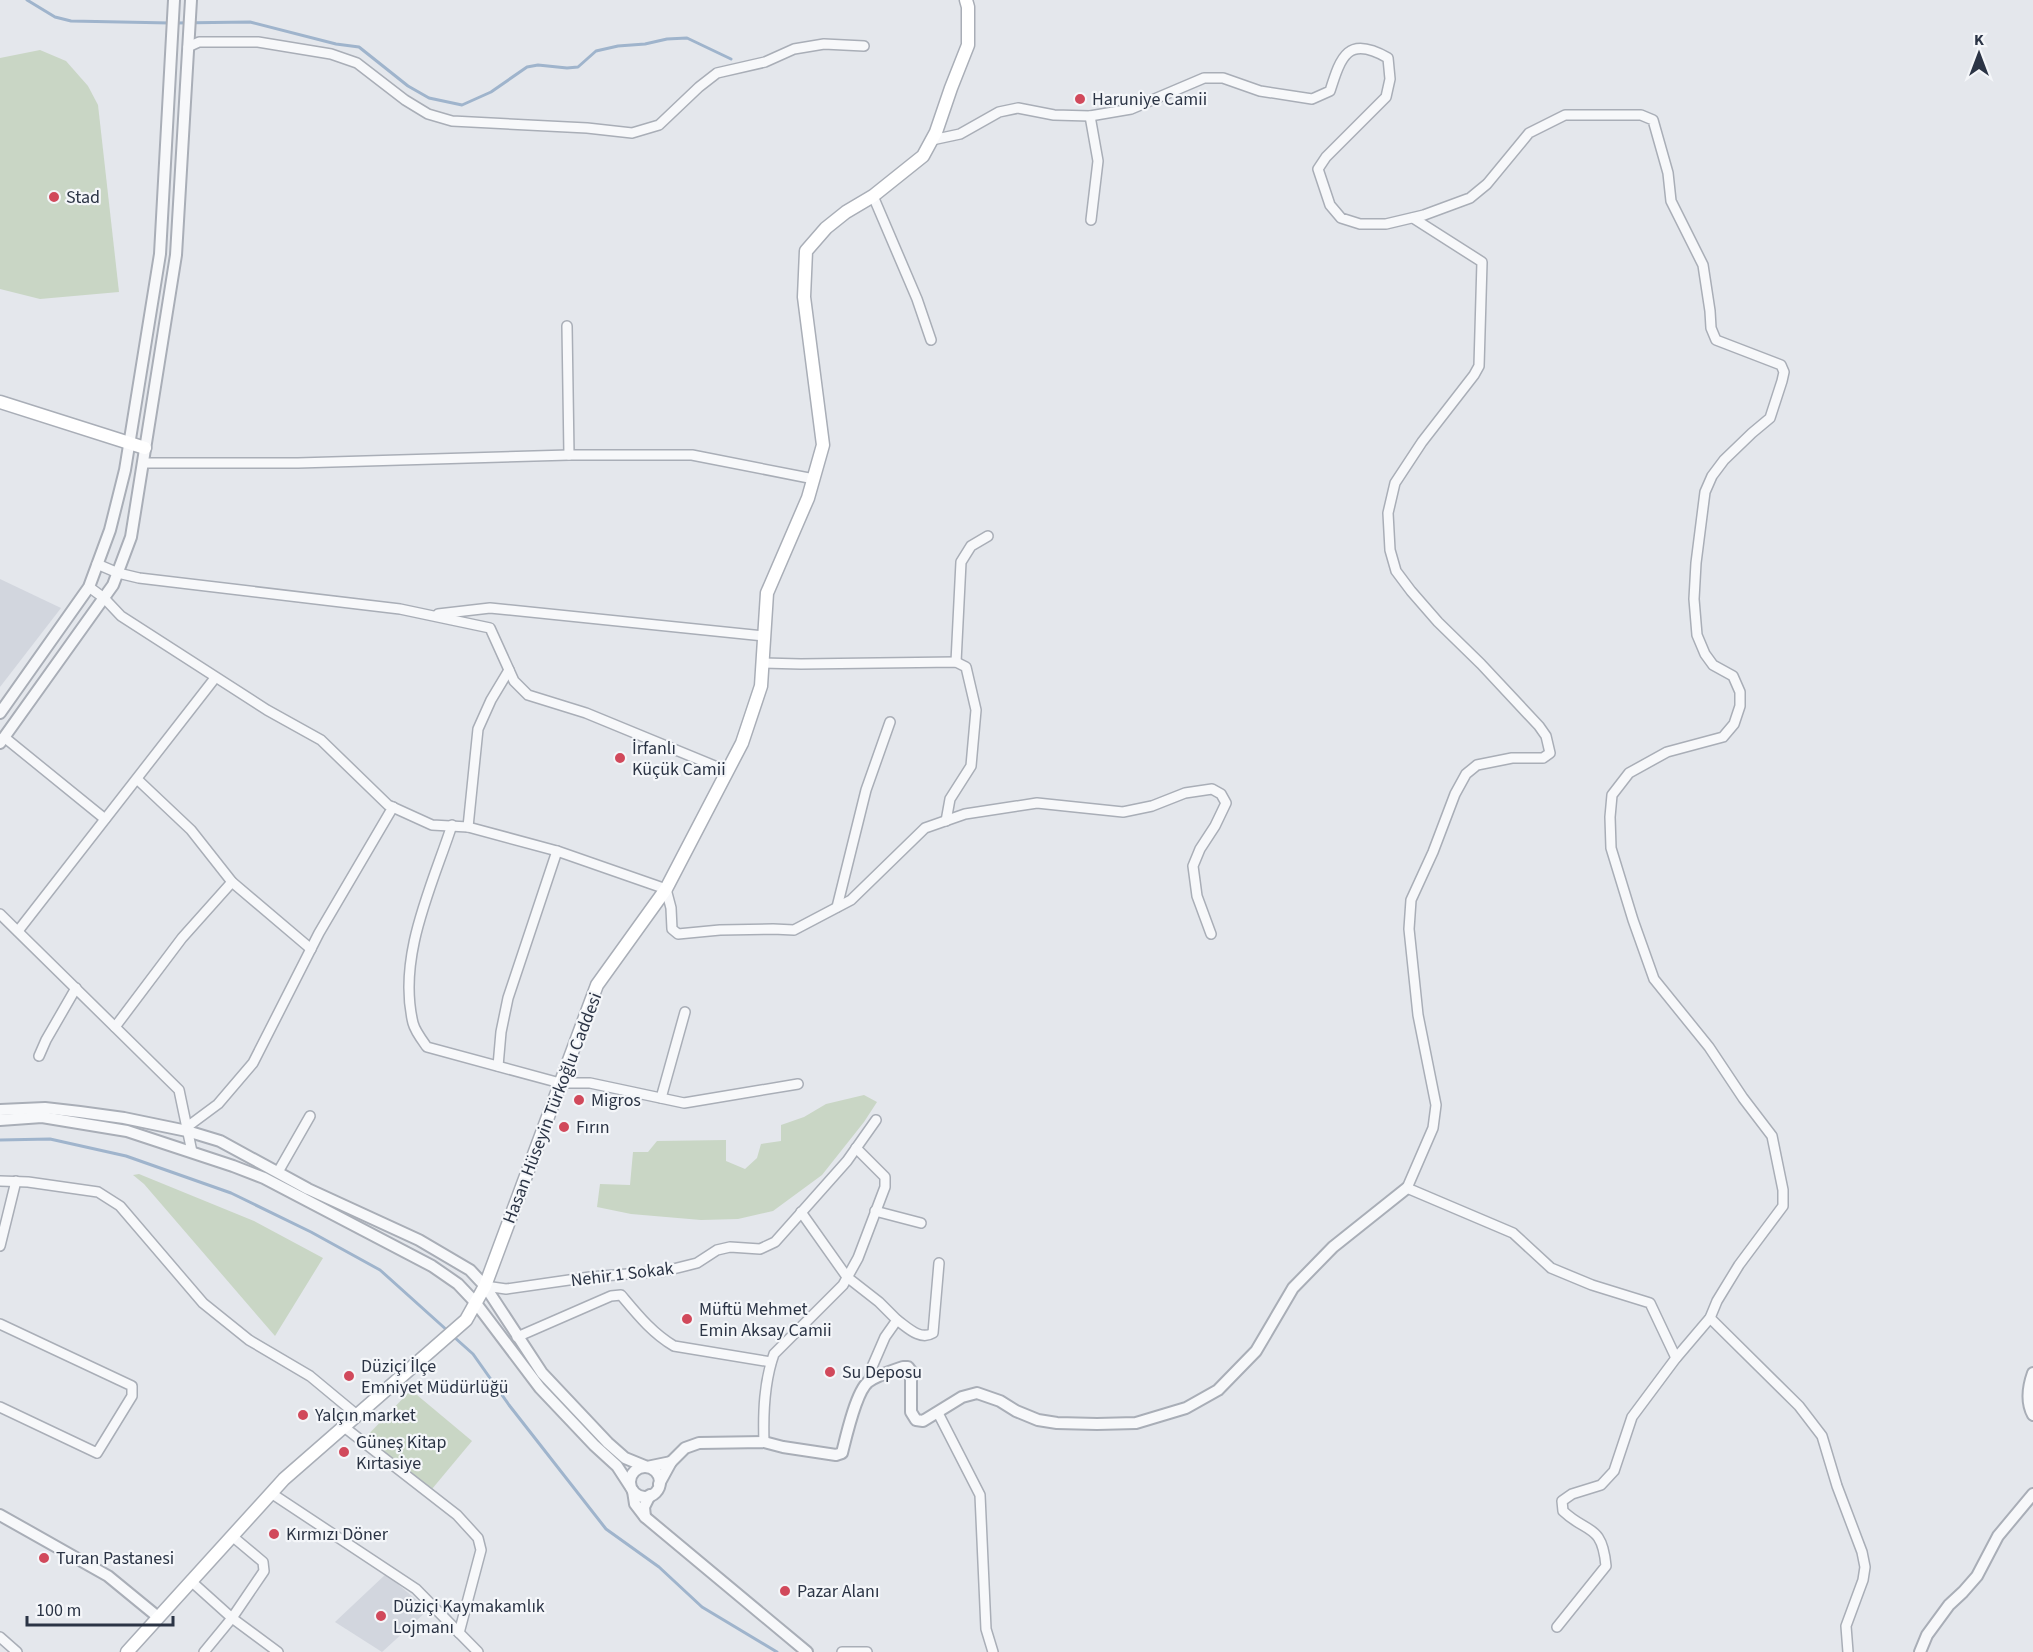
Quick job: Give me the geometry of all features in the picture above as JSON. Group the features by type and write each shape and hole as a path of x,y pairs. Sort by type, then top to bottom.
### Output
{"main road":[{"name":"Hasan Hüseyin Türkoğlu Caddesi","path":"357,1416 466,1320 485,1286 597,985 666,889 742,743 761,686 767,593 808,498 823,446 804,297 806,251 826,228 846,212 873,196 923,156 932,140 968,45 966,0"},
{"path":"0,402 129,441 145,448"},
{"path":"127,1652 284,1479 357,1416"}],"street":[{"path":"0,713 89,587 110,530 125,470 160,254 174,0"},
{"path":"105,819 2,740 113,585 131,537 176,255 191,0"},
{"path":"188,47 199,42 258,42 331,54 357,63 405,100 428,114 452,121 587,128 632,134 660,125 717,72 765,62 794,49 824,44 864,46"},
{"path":"932,140 960,134 999,112 1018,108 1054,116 1090,116 1131,109 1204,78 1223,78 1260,91 1312,99 1330,91 1338,66 1346,52 1357,49 1375,51 1388,58 1390,79 1386,98 1326,157 1318,169 1329,206 1341,218 1360,224 1386,224 1413,218 1470,198 1487,184 1529,133 1544,124 1565,116 1641,115 1653,120 1668,173 1671,201 1703,265 1711,328 1716,340 1781,365 1784,372 1770,418 1724,460 1705,492 1696,563 1694,599 1697,635 1705,654 1713,665 1733,676 1740,692 1740,706 1734,724 1723,737 1667,752 1629,773 1612,795 1610,817 1611,848 1654,979 1709,1047 1772,1136 1783,1190 1783,1206 1739,1266 1717,1300 1710,1318 1676,1358 1632,1417 1614,1471 1601,1485 1572,1494 1562,1501 1563,1511 1597,1535 1604,1548 1606,1566 1557,1627"},
{"path":"1090,116 1098,161 1091,220"},
{"path":"873,196 917,299 930,340"},
{"path":"645,1517 644,1507 651,1495 655,1493 671,1462 685,1448 699,1443 764,1442 836,1455 842,1453 863,1388 869,1381 903,1367 908,1367 911,1371 912,1412 916,1419 923,1421 962,1397 977,1393 1000,1401 1016,1412 1038,1420 1057,1423 1136,1423 1186,1408 1218,1390 1256,1351 1293,1288 1333,1248 1407,1188 1433,1128 1436,1105 1418,1015 1408,929 1411,900 1433,852 1455,794 1466,774 1477,765 1512,758 1543,758 1550,753 1546,736 1539,726 1411,591 1396,571 1390,550 1388,513 1395,483 1422,442 1479,366 1482,262 1413,218"},
{"path":"567,326 569,455"},
{"path":"143,464 298,463 569,455 692,455 814,479"},
{"path":"956,662 961,562 971,546 988,536"},
{"path":"97,564 118,573 140,578 400,609 490,628 514,681 528,695 586,713 727,771"},
{"path":"89,587 104,598 121,616 215,678 321,740 388,805 432,825 468,827 557,851 666,889 671,908 672,929 678,934 731,930 794,930 851,900 925,828 965,814 1037,803 1123,812 1152,806 1185,793 1212,789 1221,794 1226,803 1193,866 1197,896 1211,934"},
{"path":"429,615 490,608 764,636"},
{"path":"763,663 956,662 966,668 976,710 971,766 950,799 946,820"},
{"path":"468,827 478,729 491,700 509,670"},
{"path":"18,931 215,678"},
{"path":"837,907 866,790 890,722"},
{"path":"137,778 191,830 232,882 311,949"},
{"path":"187,1129 218,1104 253,1063 311,949 393,807"},
{"path":"452,825 412,945 410,991 413,1025 427,1047 560,1083 590,1083 684,1103 798,1083"},
{"path":"498,1066 501,1032 508,998 557,851"},
{"path":"115,1027 182,938 232,882"},
{"path":"0,914 179,1090 192,1152"},
{"path":"39,1056 76,988"},
{"path":"661,1098 685,1012"},
{"path":"0,1110 45,1108 187,1129 220,1141 308,1189 419,1240 470,1270 485,1286 542,1373 608,1443 626,1458 647,1467 658,1475 659,1484"},
{"path":"278,1172 310,1116"},
{"path":"0,1120 42,1117 116,1129 192,1152 264,1178 432,1266 458,1284 475,1302 540,1388 617,1466 632,1488 641,1496 651,1495"},
{"name":"Nehir 1 Sokak","path":"485,1286 506,1289 591,1277 665,1271 697,1263 717,1250 730,1247 760,1249 775,1242 856,1148 876,1120"},
{"path":"764,1442 763,1413 774,1354 843,1285 858,1258 885,1187 885,1177 856,1148"},
{"path":"0,1181 98,1192 120,1206 203,1303 249,1340 310,1376 357,1416"},
{"path":"0,1246 16,1181"},
{"path":"1407,1188 1512,1233 1551,1268 1592,1286 1650,1303 1676,1358"},
{"path":"875,1211 921,1223"},
{"path":"801,1212 847,1277 879,1302 897,1320 915,1333 924,1336 933,1333 939,1263"},
{"path":"517,1337 611,1296 621,1295 639,1317 674,1346 771,1362"},
{"path":"1710,1318 1799,1406 1822,1436 1837,1486 1862,1552 1865,1567 1863,1580 1846,1626 1848,1652"},
{"path":"869,1381 872,1367 885,1337 897,1320"},
{"path":"0,1324 132,1386 132,1396 97,1453 0,1407"},
{"path":"2033,1373 2028,1387 2030,1409 2033,1415"},
{"path":"938,1413 981,1495 986,1629 993,1652"},
{"path":"344,1427 457,1515 478,1538 481,1550 459,1633"},
{"path":"671,1462 637,1469 634,1472 631,1476 635,1504 645,1517 807,1652"},
{"path":"271,1493 416,1589 478,1652"},
{"path":"1920,1652 1927,1635 1949,1605 1977,1576 1998,1536 2033,1494"},
{"path":"0,1515 108,1576 158,1617"},
{"path":"204,1652 232,1618 264,1571 263,1562 232,1536"},
{"path":"192,1582 232,1618 278,1652"},
{"path":"0,1637 17,1652"},
{"path":"842,1652 867,1652"}],"shaded area":[{"path":"0,579 61,608 0,687"},
{"name":"Düziçi Kaymakamlık Lojmanı","path":"386,1574 428,1610 382,1652 335,1622"}],"green space":[{"name":"Stad","path":"40,50 66,61 88,86 98,105 119,292 40,299 0,289 0,58"},
{"path":"864,1095 877,1102 864,1122 822,1175 773,1211 738,1219 701,1220 631,1214 597,1207 600,1184 630,1185 633,1152 648,1152 657,1141 726,1140 726,1161 745,1169 757,1158 761,1144 781,1141 781,1125 804,1117 826,1104"},
{"path":"139,1174 254,1221 323,1258 275,1336 144,1184 133,1175"},
{"path":"411,1390 472,1441 432,1489 364,1439"}],"waterway":[{"path":"27,0 55,17 71,21 170,23"},
{"path":"176,23 250,22 336,44 359,47 408,86 429,98 462,105 491,92 527,67 538,65 578,67 596,51 618,46 687,38 731,59"},
{"path":"0,1140 50,1139 126,1156 231,1193 311,1232 380,1270 449,1332"},
{"path":"454,1337 473,1354 509,1405 606,1529 659,1567 702,1607 777,1652"}],"place":[{"name":"Haruniye Camii","path":"1080,99"},
{"name":"Stad","path":"54,197"},
{"name":"İrfanlı Küçük Camii","path":"620,758"},
{"name":"Migros","path":"579,1100"},
{"name":"Fırın","path":"564,1127"},
{"name":"Müftü Mehmet Emin Aksay Camii","path":"687,1319"},
{"name":"Su Deposu","path":"830,1372"},
{"name":"Düziçi İlçe Emniyet Müdürlüğü","path":"349,1376"},
{"name":"Yalçın market","path":"303,1415"},
{"name":"Güneş Kitap Kırtasiye","path":"344,1452"},
{"name":"Kırmızı Döner","path":"274,1534"},
{"name":"Turan Pastanesi","path":"44,1558"},
{"name":"Pazar Alanı","path":"785,1591"},
{"name":"Düziçi Kaymakamlık Lojmanı","path":"381,1616"}]}
